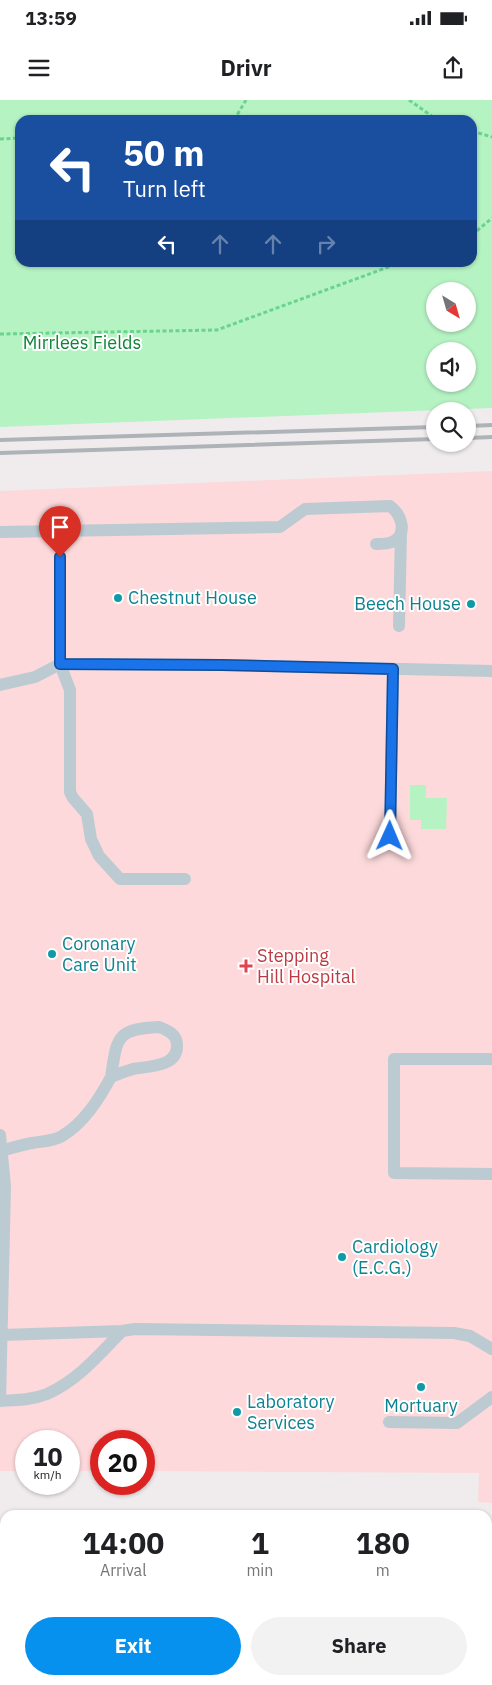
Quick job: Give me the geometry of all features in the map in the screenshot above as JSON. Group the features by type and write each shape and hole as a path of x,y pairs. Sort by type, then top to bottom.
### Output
{"lane":[{"path":"0,532 280,527 305,509 390,506 397,511 401,519 399,626"},
{"path":"376,544 390,543 397,539 401,531"},
{"path":"60,557 60,664 70,690 70,792 87,814 91,839 99,856 120,879 185,880"},
{"path":"0,685 34,677 60,664 222,665 492,671"},
{"path":"390,836 393,669"},
{"path":"1,1151 49,1141 62,1136 86,1115 100,1098 111,1077 118,1043 127,1032 138,1028 159,1027 168,1030 174,1036 177,1043 176,1051 172,1058 163,1064 133,1069 111,1077"},
{"path":"492,1059 394,1059 394,1173 492,1174"},
{"path":"0,1135 6,1186 0,1401 22,1400 54,1390 69,1381 94,1360 122,1331"},
{"path":"2,1335 146,1329 454,1333 470,1336 492,1349"},
{"path":"389,1422 457,1422 492,1398"}],"path":[{"path":"238,115 246,100"},
{"path":"409,100 430,115"},
{"path":"477,132 492,137"},
{"path":"0,139 15,138"},
{"path":"477,231 492,218"},
{"path":"0,334 216,330 388,267"}],"shaded area":[{"name":"Stepping Hill Hospital","path":"492,471 492,1503 478,1502 479,1473 155,1471 155,1430 90,1430 90,1471 80,1471 80,1430 15,1430 15,1471 0,1471 0,491"}],"green space":[{"name":"Mirrlees Fields","path":"0,100 492,100 492,408 476,409 476,402 426,402 426,411 0,427"},
{"path":"410,785 426,785 426,798 447,798 446,829 421,829 421,820 410,820"}],"railway":[{"path":"476,426 492,425"},
{"path":"0,440 426,427"},
{"path":"476,438 492,437"},
{"path":"0,453 426,439"}],"place":[{"name":"Chestnut House","path":"118,598"},
{"name":"Beech House","path":"471,604"},
{"name":"Coronary Care Unit","path":"52,954"},
{"name":"Stepping Hill Hospital","path":"246,966"},
{"name":"Cardiology (E.C.G.)","path":"342,1257"},
{"name":"Mortuary","path":"421,1387"},
{"name":"Laboratory Services","path":"237,1412"}],"route":[{"path":"60,557 60,664 393,669 390,836"}]}
